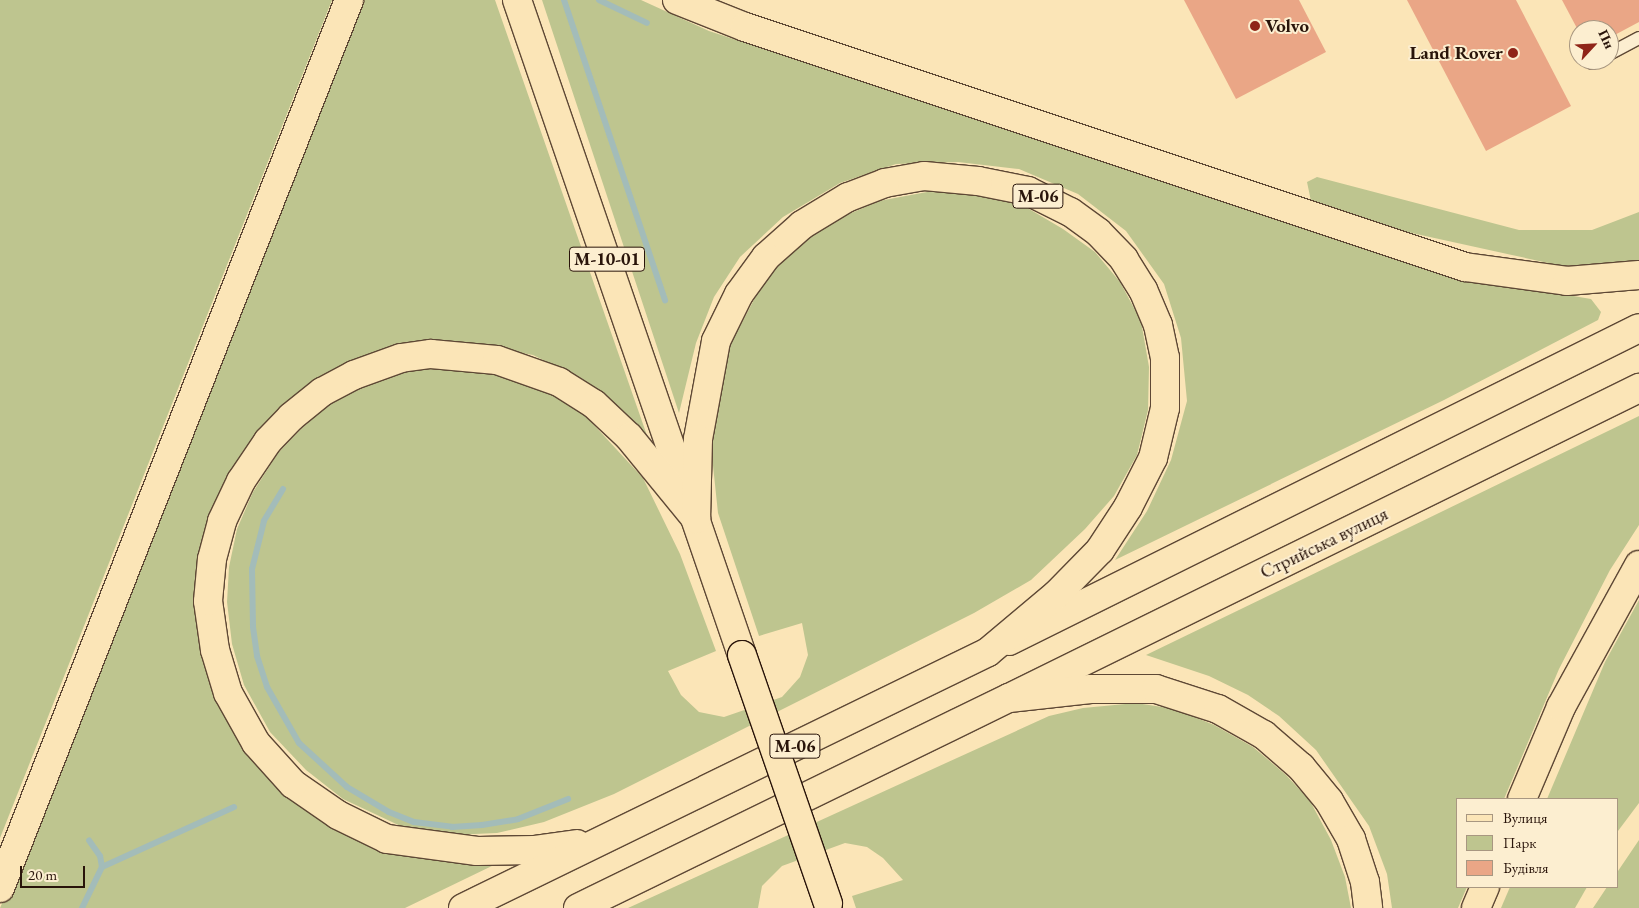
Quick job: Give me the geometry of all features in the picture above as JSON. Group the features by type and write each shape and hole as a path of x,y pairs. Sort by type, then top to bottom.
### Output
{"main road":[{"path":"0,888 349,0"},
{"name":"М-10-01","path":"517,0 696,518"},
{"path":"677,0 744,26 1465,267 1567,281 1639,275"},
{"name":"М-06","path":"463,908 602,841 988,652 1056,595 1100,550 1128,507 1153,458 1165,408 1165,358 1158,324 1124,259 1098,232 1070,212 1028,191 978,180 924,176 885,184 848,197 802,225 766,257 740,294 716,341 698,439 696,518 742,655 829,906"},
{"path":"988,652 1639,328"},
{"path":"602,841 535,850 477,850 387,839 338,816 293,784 256,743 228,693 215,650 208,601 212,559 222,521 241,481 268,440 291,417 322,392 354,375 401,358 431,354 497,360 528,369 559,382 594,404 629,437 696,518"},
{"name":"Стрийська вулиця","path":"616,890 1639,388"},
{"path":"1522,798 1561,707 1639,565"},
{"path":"1009,698 1091,689 1156,689 1218,709 1264,735 1301,767 1329,801 1351,838 1365,882 1368,908"},
{"path":"1476,908 1485,888"},
{"path":"578,908 616,890"},
{"path":"590,908 616,890"}],"lane":[{"path":"1619,49 1639,38"}],"green space":[{"path":"0,0 332,0 0,838"},
{"path":"359,0 495,0 651,447 567,372 533,355 462,342 431,343 316,384 205,558 247,749 395,853 444,862 496,864 405,908 0,908 34,830"},
{"path":"542,0 641,0 709,31 1460,277 1591,299 1601,312 1598,320 1444,400 1115,560 1147,511 1171,460 1187,401 1181,338 1164,284 1126,231 1078,194 1019,169 958,162 896,164 840,183 783,217 740,257 714,297 696,343 679,413"},
{"path":"1317,177 1519,230 1592,230 1639,212 1639,261 1562,266 1398,230 1312,206 1307,182"},
{"path":"927,192 975,193 1024,206 1063,229 1095,252 1120,282 1141,321 1149,367 1148,410 1137,455 1114,496 1085,529 1031,580 974,613 614,794 544,822 497,833 452,835 409,830 343,799 306,770 270,732 244,685 232,644 227,602 229,567 237,529 253,492 278,453 330,403 358,388 422,366 518,376 580,410 643,478 680,554 716,651 668,671 681,695 699,712 724,717 782,697 800,677 808,655 802,623 759,636 718,513 712,456 716,399 727,351 768,273 795,247 833,221 879,201"},
{"path":"1639,416 1639,525 1610,570 1559,669 1504,798 1456,798 1456,888 1467,888 1458,908 1392,908 1387,874 1369,826 1316,750 1279,716 1248,695 1209,676 1146,655"},
{"path":"1639,600 1639,803 1619,830 1619,798 1547,798 1605,662"},
{"path":"1136,703 1175,709 1214,725 1253,747 1286,775 1310,801 1331,840 1345,877 1351,908 856,908 852,896 903,880 883,858 867,847 845,843 782,866 762,886 758,908 628,908 1049,716 1083,708"},
{"path":"1639,840 1639,908 1593,908 1606,888 1619,888 1619,870"},
{"path":"1510,888 1586,888 1575,908 1501,908"}],"building":[{"name":"Volvo","path":"1184,0 1299,0 1326,52 1236,99"},
{"path":"1407,0 1516,0 1571,106 1486,151"},
{"path":"1562,0 1639,0 1639,22 1619,33 1619,20 1573,20"}],"waterway":[{"path":"564,0 665,300"},
{"path":"599,0 647,23"},
{"path":"283,489 264,521 252,569 253,627 257,656 267,687 299,743 347,787 389,812 414,822 452,827 482,825 518,819 568,799"},
{"path":"102,867 234,807"},
{"path":"82,908 102,867 100,856 89,840"}],"place":[{"name":"Volvo","path":"1255,26"},
{"name":"Land Rover","path":"1513,53"}]}
